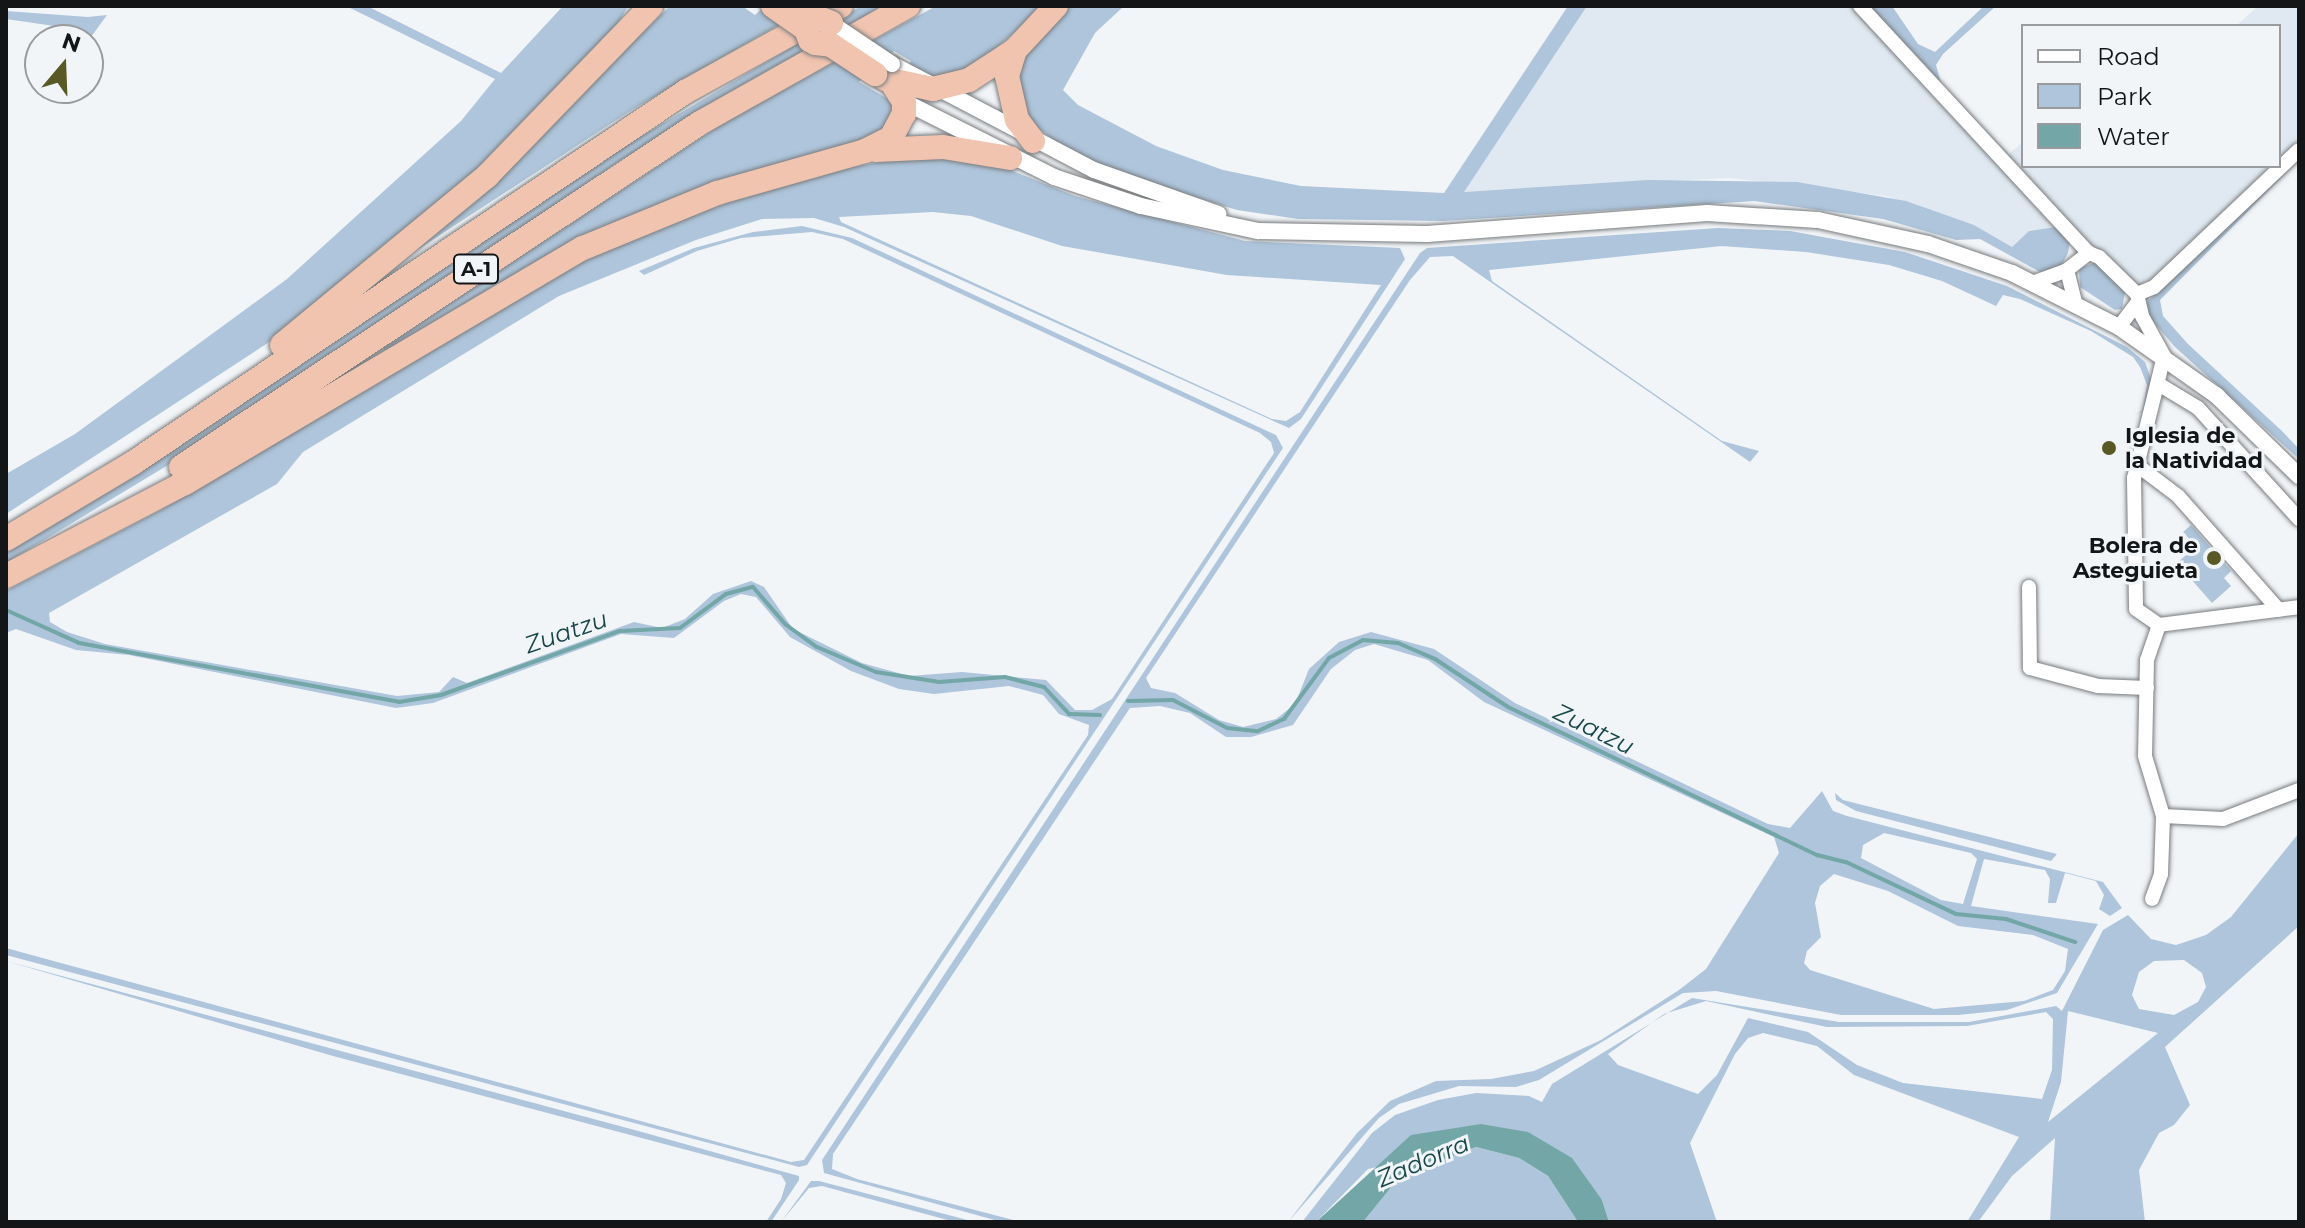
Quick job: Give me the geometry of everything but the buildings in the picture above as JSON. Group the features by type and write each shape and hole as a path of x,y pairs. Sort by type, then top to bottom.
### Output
{"highway":[{"path":"625,32 635,6"},
{"path":"133,463 487,176 651,6"},
{"path":"773,6 806,29 812,41 831,45 886,79 933,89 969,80 1015,50 1056,6"},
{"path":"55,550 185,483 583,248 717,193 865,151 891,138 904,114 886,79 849,45 838,19 791,6"},
{"name":"A-1","path":"6,576 55,550 661,148 908,6"},
{"name":"A-1","path":"6,539 133,463 685,92 838,19"},
{"path":"1015,50 1007,76 1009,98 1033,141"},
{"path":"865,151 943,147 1010,158"}],"street":[{"path":"760,6 812,41"},
{"path":"806,6 838,19"},
{"path":"1860,6 2089,253 2137,299 2164,356 2160,385 2137,465 2136,609 2159,625 2299,607"},
{"path":"886,79 1010,158 1094,191 1196,221 1321,234 1427,234 1651,215 1768,215 1914,240 2032,283 2119,327 2217,396 2299,476"},
{"path":"933,89 1033,141 1203,211 1321,234"},
{"path":"2281,167 2299,150"},
{"path":"2119,327 2137,299 2154,287 2280,168"},
{"path":"2032,283 2067,270 2089,253"},
{"path":"2067,270 2075,303"},
{"path":"2160,385 2198,408 2299,519"},
{"path":"2137,465 2178,496 2279,610"},
{"path":"2029,587 2030,668 2098,686 2147,688"},
{"path":"2152,899 2161,874 2163,816 2145,756 2147,660 2159,625"},
{"path":"2163,816 2223,819 2299,790"}],"shaded area":[{"path":"1587,6 1867,6 2009,154 2021,144 2021,168 2281,168 2281,24 2238,24 2258,6 2299,6 2299,153 2144,305 2056,227 2029,231 2012,247 1974,225 1886,196 1730,178 1463,192"}],"green space":[{"path":"346,6 367,6 501,73 563,6 628,6 615,29 495,156 283,333 6,514 6,474 75,434 287,279 461,121 495,79"},
{"path":"670,6 742,6 755,15 765,6 811,6 630,111 414,252"},
{"path":"861,6 882,6 623,159 178,459 6,563 6,552 172,450 618,150"},
{"path":"936,6 1045,6 973,68 941,81 909,65 911,61 894,51 859,82 893,102 886,128 872,141 758,170 386,352 383,347 722,124"},
{"path":"1070,6 1124,6 1095,33 1063,90 1078,105 1156,146 1223,170 1301,186 1444,193 1568,6 1587,6 1464,192 1648,180 1797,182 1906,201 1974,225 2012,247 2029,231 2056,227 2070,241 2068,253 2060,268 2040,272 1980,239 1956,240 1883,219 1754,201 1443,221 1298,219 1237,210 1127,176 1064,148 1034,125 1017,92 1022,55"},
{"path":"1867,6 1892,6 1918,44 1935,52 1984,6 1996,6 1943,54 1936,65 1941,83"},
{"path":"6,11 88,17 107,15 100,24 40,24 6,19"},
{"path":"2299,153 2299,160 2160,300 2163,316 2188,344 2283,432 2299,449 2299,459 2175,347 2144,311 2144,305"},
{"path":"953,158 1008,169 1075,196 1245,241 1400,248 1405,259 1301,419 1289,428 844,227 814,218 762,219 696,240 559,296 303,452 277,484 49,613 50,622 67,632 105,644 397,696 439,692 453,677 467,683 634,622 662,628 685,619 713,594 751,581 764,587 793,629 862,663 909,676 962,672 1046,680 1075,710 1092,710 1112,699 1274,453 1271,442 1260,433 843,239 812,232 741,238 697,251 644,275 639,271 694,248 753,232 802,226 852,238 1276,435 1283,448 807,1165 799,1167 6,955 6,948 791,1162 804,1160 1088,735 1089,725 1059,714 1043,695 1009,686 934,694 899,689 851,671 790,637 756,597 741,594 724,601 674,638 621,634 433,703 396,708 129,655 76,650 16,629 6,633 6,591 159,511 601,251 794,177 892,160","holes":["933,212 971,216 1062,246 1227,275 1381,285 1300,412 1286,421 1272,419 841,222 839,217"]},
{"path":"1718,228 1790,231 1905,252 2007,286 2127,347 2145,362 2155,390 2143,411 2135,415 2143,410 2147,385 2140,367 2133,357 2091,331 2020,299 2003,295 1996,306 1942,281 1889,265 1806,252 1722,246 1489,270 1492,281 1722,441 1759,451 1750,462 1453,256 1430,257 1410,280 1146,678 1151,688 1175,693 1219,720 1243,727 1276,719 1295,704 1309,669 1339,642 1371,632 1434,649 1515,703 1768,824 1790,828 1822,791 1833,811 1847,816 2103,882 2122,908 2110,916 2099,909 2104,895 2096,881 2065,873 2056,903 2048,903 2050,879 2045,870 1984,859 1971,906 2098,924 2057,993 2007,1010 1958,1015 1841,1015 1716,991 1683,993 1539,1080 1516,1087 1459,1086 1399,1104 1379,1118 1288,1222 1357,1133 1390,1101 1436,1081 1491,1079 1534,1071 1601,1040 1679,990 1706,969 1779,853 1774,837 1484,702 1428,660 1374,644 1355,650 1331,669 1293,725 1251,737 1226,737 1190,713 1160,706 1130,708 833,1154 832,1169 857,1179 1021,1222 1002,1222 824,1173 822,1160 1420,253 1427,248","holes":["1884,833 1971,853 1977,859 1963,904 1941,900 1861,858 1863,845","1834,874 1888,891 1958,926 2033,935 2068,949 2065,971 2053,990 2024,1001 1934,1009 1810,970 1804,963 1807,951 1821,937 1815,903 1820,886"]},
{"path":"2097,262 2125,292 2122,309 2115,310 2080,287 2079,268"},
{"path":"2191,525 2231,571 2224,578 2231,586 2212,603 2177,563 2196,546 2183,532"},
{"path":"1835,793 1843,800 2057,854 2051,861 1856,811 1836,800"},
{"path":"2299,833 2299,926 2165,1047 2190,1105 2174,1125 2159,1133 2139,1170 2145,1222 2050,1222 2055,1138 2012,1176 1978,1222 1967,1222 2019,1137 1854,1075 1817,1046 1763,1033 1748,1038 1735,1054 1690,1143 1717,1222 1609,1222 1602,1200 1528,1132 1368,1169 1316,1222 1302,1222 1372,1133 1395,1115 1438,1100 1476,1093 1529,1096 1542,1102 1552,1084 1652,1023 1608,1054 1618,1065 1698,1094 1717,1075 1748,1018 1808,1032 1857,1065 1903,1083 2042,1099 2052,1070 2053,1019 2046,1012 1967,1026 1827,1027 1706,1001 1668,1013 1692,998 1839,1022 1969,1022 2056,1006 2062,1011 2103,930 2128,915 2151,939 2176,945 2206,935 2231,917","holes":["2184,960 2202,973 2206,987 2198,1002 2174,1015 2139,1009 2132,995 2139,972 2154,961","2068,1011 2158,1033 2048,1122 2061,1082"]},
{"path":"6,961 642,1132 799,1176 799,1180 771,1222 766,1222 781,1199 786,1183 781,1175 333,1056"},
{"path":"1476,1147 1519,1158 1548,1176 1578,1222 1363,1222 1401,1175"},
{"path":"811,1181 975,1222 955,1222 822,1186 809,1188 781,1222"}],"water":[{"name":"Zadorra","path":"1481,1124 1528,1132 1572,1158 1602,1200 1609,1222 1578,1222 1548,1176 1519,1158 1476,1147 1401,1175 1363,1222 1316,1222 1411,1135"}],"waterway":[{"name":"Zuatzu","path":"6,610 79,643 399,702 441,695 620,631 680,628 726,594 753,587 785,624 817,647 876,672 939,682 1005,677 1044,687 1069,714 1100,715"},
{"name":"Zuatzu","path":"1128,701 1173,700 1227,728 1258,731 1284,719 1329,658 1363,640 1398,643 1435,659 1508,707 1817,855 1846,862 1956,914 2006,919 2075,942"}],"place":[{"name":"Iglesia de la Natividad","path":"2109,448"},
{"name":"Bolera de Asteguieta","path":"2214,558"}]}
